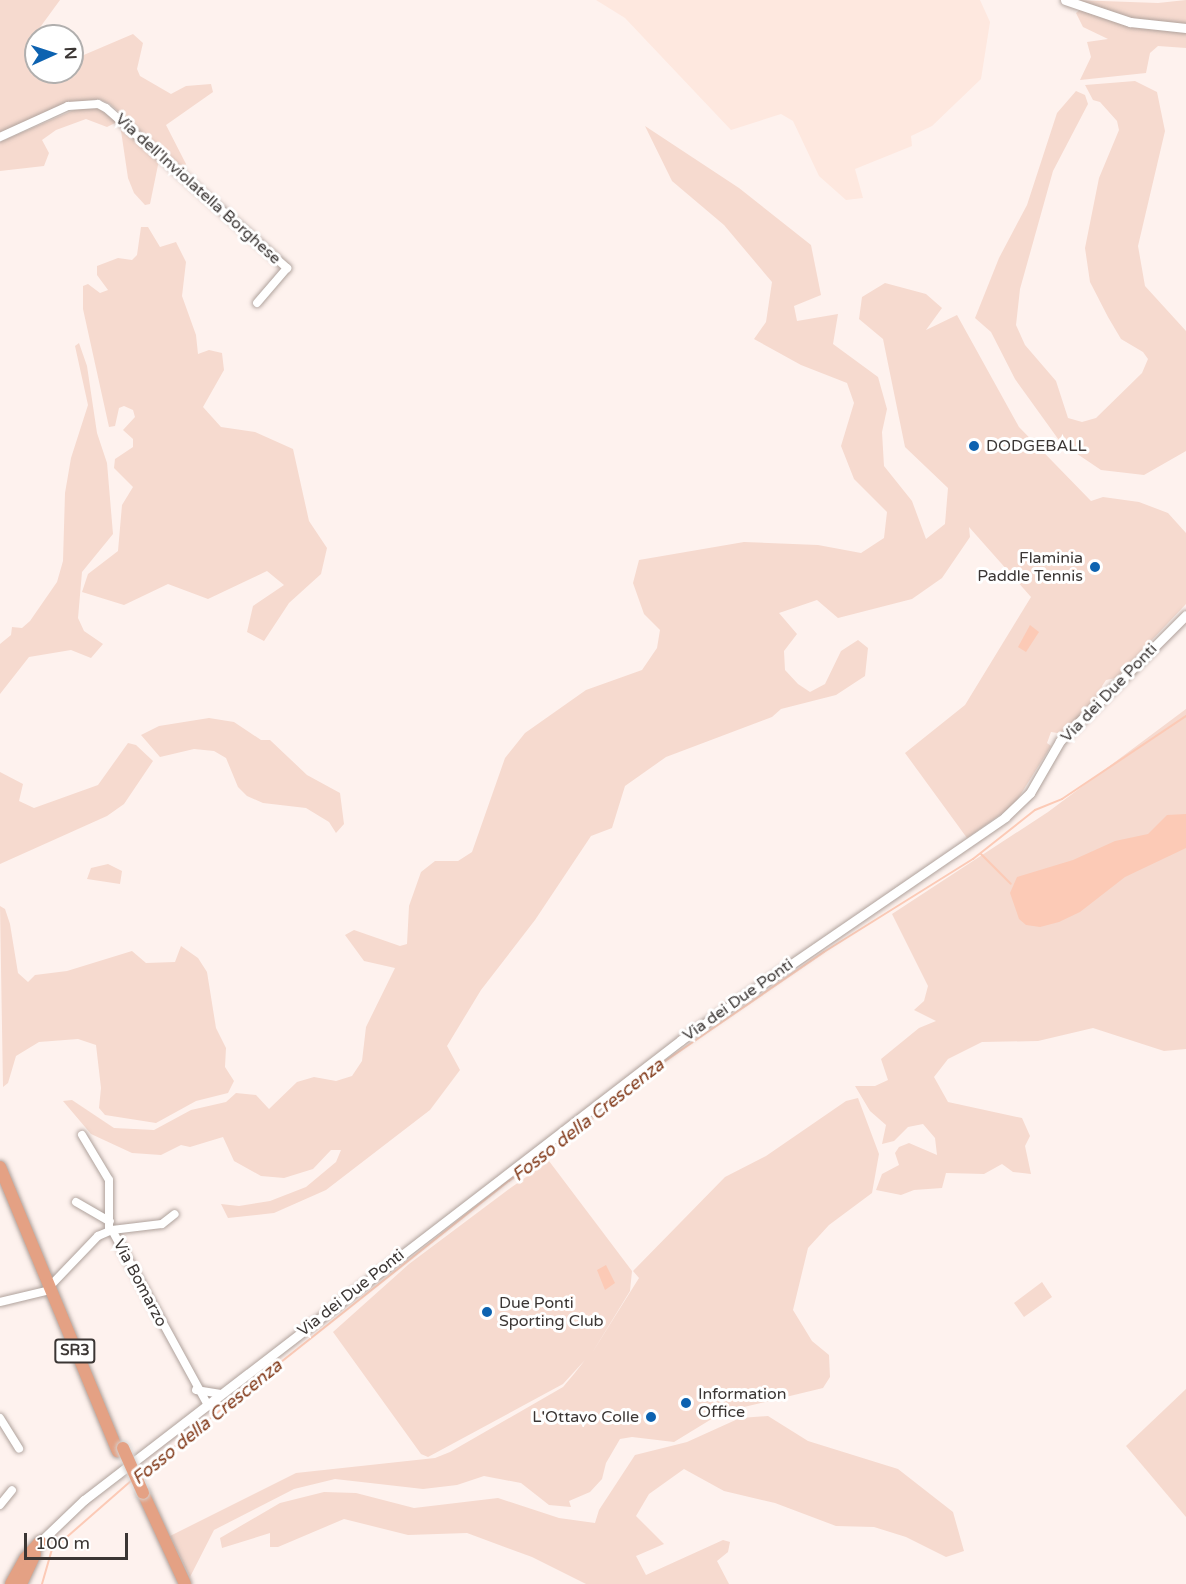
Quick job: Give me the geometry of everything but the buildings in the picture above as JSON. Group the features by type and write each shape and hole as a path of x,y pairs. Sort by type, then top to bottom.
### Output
{"main road":[{"name":"SR3","path":"0,1167 177,1584"},
{"name":"SR3","path":"140,1495 185,1584"},
{"path":"22,1584 40,1542"},
{"path":"11,1584 24,1559 40,1542"}],"street":[{"path":"1065,0 1130,22 1186,28"},
{"name":"Via dell'Inviolatella Borghese","path":"0,137 68,106 98,104 106,108 287,268 257,303"},
{"name":"Via dei Due Ponti","path":"40,1542 67,1514 714,1015 1011,812 1030,793 1060,741 1186,615"},
{"path":"82,1135 109,1180 110,1227"},
{"path":"76,1202 110,1227 162,1224 175,1214"},
{"name":"Via Bomarzo","path":"0,1302 51,1287 110,1227 196,1390 208,1405"},
{"path":"196,1390 221,1394"},
{"path":"0,1418 19,1448"},
{"path":"0,1505 12,1490"}],"shaded area":[{"path":"0,0 60,0 42,24 24,24 24,84 84,84 84,55 133,34 143,43 137,69 140,76 171,94 186,86 211,84 213,92 166,125 186,164 182,168 110,104 99,99 64,104 0,133"},
{"path":"596,0 980,0 990,22 981,79 932,126 911,136 912,146 855,169 863,198 846,200 819,176 793,121 781,114 731,130 625,18"},
{"path":"1074,0 1158,3 1186,0 1186,48 1158,46 1150,53 1146,73 1080,80 1091,57 1087,42 1108,39 1083,27 1076,13 1085,5"},
{"path":"1135,81 1157,92 1165,131 1138,246 1145,286 1186,331 1186,451 1144,475 1101,470 1061,443 1015,379 991,332 975,318 999,258 1027,205 1057,113 1076,91 1085,95 1088,104 1053,171 1020,289 1016,325 1025,345 1056,381 1068,418 1082,422 1096,418 1142,373 1148,359 1143,352 1121,339 1108,317 1090,282 1085,248 1099,178 1119,130 1117,121 1100,102 1093,100 1085,85"},
{"path":"81,107 99,109 117,122 107,127 86,119 56,130 42,140 49,153 44,166 0,171 0,142"},
{"path":"120,124 159,160 150,204 145,205 134,193 128,178"},
{"path":"645,126 739,188 811,245 821,295 794,306 797,321 838,314 833,344 878,377 887,409 882,432 884,466 912,501 926,539 945,524 948,488 905,447 883,339 859,319 862,297 885,283 926,294 942,308 926,330 957,315 1019,427 1091,501 1103,497 1139,502 1168,513 1186,533 1186,604 1116,678 1106,680 1102,686 1104,693 1064,734 1051,732 1047,743 1051,746 1014,805 967,838 905,753 965,705 1031,597 969,527 970,537 942,578 912,599 838,618 817,600 779,613 797,634 784,651 785,670 798,684 810,692 825,684 841,651 858,640 868,648 865,676 836,695 781,709 772,717 666,757 625,786 612,828 591,836 535,920 481,990 447,1046 460,1070 430,1110 326,1190 274,1213 228,1218 221,1204 239,1206 270,1201 306,1187 336,1162 341,1150 331,1150 313,1169 284,1178 261,1176 234,1161 223,1137 190,1147 181,1145 161,1155 132,1153 91,1134 63,1101 72,1100 114,1128 154,1130 191,1110 226,1102 236,1093 256,1095 269,1109 297,1082 314,1077 336,1081 352,1076 362,1061 366,1027 395,968 364,961 345,935 354,930 400,946 407,944 409,906 421,872 435,861 458,861 472,852 505,758 525,733 586,690 642,670 657,648 660,630 644,614 633,583 639,560 744,542 818,545 861,553 884,538 887,512 854,479 841,446 854,403 847,383 801,365 754,339 766,322 772,282 724,225 672,181"},
{"path":"141,227 148,227 160,247 176,242 186,262 182,296 196,335 198,354 209,350 222,353 224,370 203,407 221,427 255,432 293,449 309,521 327,548 321,574 289,603 264,641 247,632 253,606 284,585 267,571 208,599 168,584 124,605 82,592 88,574 118,551 122,505 133,487 114,468 115,459 133,447 133,439 123,430 135,417 133,410 124,406 119,408 115,426 109,427 83,309 83,286 88,284 100,293 108,290 97,275 97,266 118,258 132,260 137,255"},
{"path":"79,343 87,366 97,433 107,463 113,534 82,572 78,618 84,631 103,644 91,658 71,650 29,657 0,694 0,644 11,635 12,627 22,628 30,621 57,582 63,561 65,493 71,458 88,405 75,346"},
{"path":"1030,625 1039,632 1026,652 1018,647"},
{"path":"1186,709 1186,1049 1164,1051 1093,1028 1038,1041 982,1042 948,1059 934,1077 948,1102 1022,1118 1030,1136 1025,1146 1031,1174 1013,1172 1002,1164 984,1174 946,1173 942,1188 914,1190 901,1195 876,1190 882,1174 899,1165 895,1153 899,1147 909,1143 937,1155 935,1138 923,1124 908,1127 894,1141 882,1144 886,1125 870,1111 855,1086 875,1086 888,1080 881,1059 919,1028 936,1021 914,1010 924,1001 928,986 892,914 1048,812"},
{"path":"209,718 234,722 261,740 270,740 307,775 340,793 344,824 336,833 329,822 306,808 263,803 247,796 238,787 226,758 214,751 194,749 160,757 141,735 159,726"},
{"path":"128,743 136,745 153,761 124,804 107,816 0,864 0,772 23,784 19,801 34,808 98,785"},
{"path":"1186,814 1186,848 1125,877 1080,912 1059,922 1040,927 1026,925 1019,919 1010,893 1017,877 1073,860 1115,841 1148,834 1167,815"},
{"path":"108,864 122,871 120,884 87,879 91,868"},
{"path":"0,906 5,909 10,924 18,973 28,982 35,975 67,971 132,951 146,963 175,962 181,946 198,958 207,972 216,1028 226,1048 225,1067 234,1081 228,1093 196,1101 156,1123 105,1115 99,1108 101,1088 96,1045 78,1039 39,1042 16,1056 8,1083 3,1087"},
{"path":"858,1098 879,1154 872,1193 829,1225 808,1248 793,1310 812,1341 829,1355 830,1377 823,1388 723,1412 674,1442 632,1437 620,1439 606,1463 602,1479 590,1492 569,1501 571,1507 549,1505 521,1483 484,1476 457,1485 423,1489 335,1479 294,1489 214,1530 190,1577 170,1536 296,1473 435,1458 450,1452 563,1387 574,1374 585,1360 563,1384 428,1457 421,1454 333,1332 409,1264 509,1189 549,1161 632,1271 630,1291 592,1353 639,1278 633,1271 725,1177 766,1156 846,1101"},
{"path":"606,1265 615,1283 605,1290 597,1270"},
{"path":"1042,1282 1052,1297 1024,1317 1014,1303"},
{"path":"1186,1389 1186,1517 1126,1446"},
{"path":"768,1416 808,1441 898,1469 953,1512 964,1551 946,1557 906,1537 874,1527 836,1526 775,1503 724,1491 684,1469 649,1494 636,1516 664,1544 636,1556 646,1575 723,1540 730,1542 728,1552 717,1561 729,1584 586,1584 532,1557 467,1533 408,1535 344,1519 278,1547 270,1547 270,1533 222,1548 220,1538 280,1503 324,1492 356,1493 414,1508 498,1498 559,1518 595,1523 599,1510 635,1455 687,1442 740,1418"}],"waterway":[{"name":"Fosso della Crescenza","path":"139,1475 509,1181 632,1089 645,1075 824,952 973,859 1035,810 1062,799 1186,716"},
{"path":"981,854 1011,884"},
{"name":"Fosso della Crescenza","path":"42,1584 52,1550 132,1480"}],"place":[{"name":"DODGEBALL","path":"974,446"},
{"name":"Flaminia Paddle Tennis","path":"1095,567"},
{"name":"Due Ponti Sporting Club","path":"487,1312"},
{"name":"Information Office","path":"686,1403"},
{"name":"L'Ottavo Colle","path":"651,1417"}]}
